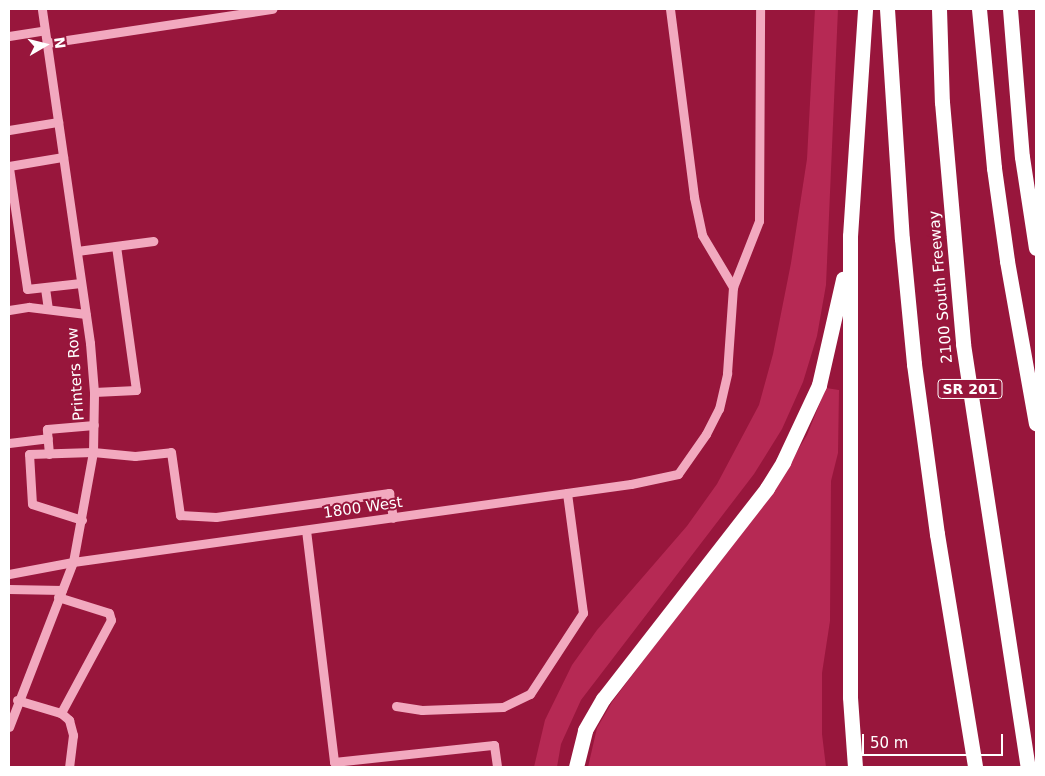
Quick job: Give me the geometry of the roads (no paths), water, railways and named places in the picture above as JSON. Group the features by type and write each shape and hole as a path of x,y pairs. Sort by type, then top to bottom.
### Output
{"highway":[{"path":"855,767 850,697 850,236 866,9"},
{"name":"SR 201","path":"887,9 902,239 914,364 937,534 975,767"},
{"name":"2100 South Freeway","path":"940,9 942,102 963,344 1028,767"},
{"path":"979,9 994,168 1007,261 1036,423"},
{"path":"1010,9 1022,158 1036,248"},
{"path":"576,767 585,730 603,699 766,488 798,432 827,358 850,236"}],"street":[{"name":"Printers Row","path":"9,727 13,704 73,562 93,452 94,392 86,314 42,9"},
{"path":"47,43 272,9"},
{"path":"670,9 702,235 733,286"},
{"path":"733,286 759,221 760,9"},
{"path":"9,36 45,30"},
{"path":"9,130 58,122"},
{"path":"64,157 9,167 28,290 81,282"},
{"path":"77,251 153,241"},
{"path":"94,392 136,390 116,246"},
{"name":"1800 West","path":"9,574 73,562 631,484 657,476 678,474 706,434 719,408 727,373 733,286"},
{"path":"46,288 48,309"},
{"path":"9,310 29,307 86,314"},
{"path":"49,454 47,429 94,425"},
{"path":"9,443 48,438"},
{"path":"82,520 32,504 29,454 93,452 136,456 171,452 180,515 216,517 389,493 393,518"},
{"path":"396,706 422,710 503,707 530,694 583,614 567,493"},
{"path":"306,530 335,764 494,745 497,767"},
{"path":"9,589 60,593 109,613 112,620 61,713"},
{"path":"13,704 61,713 70,720 74,735 69,767"}]}
